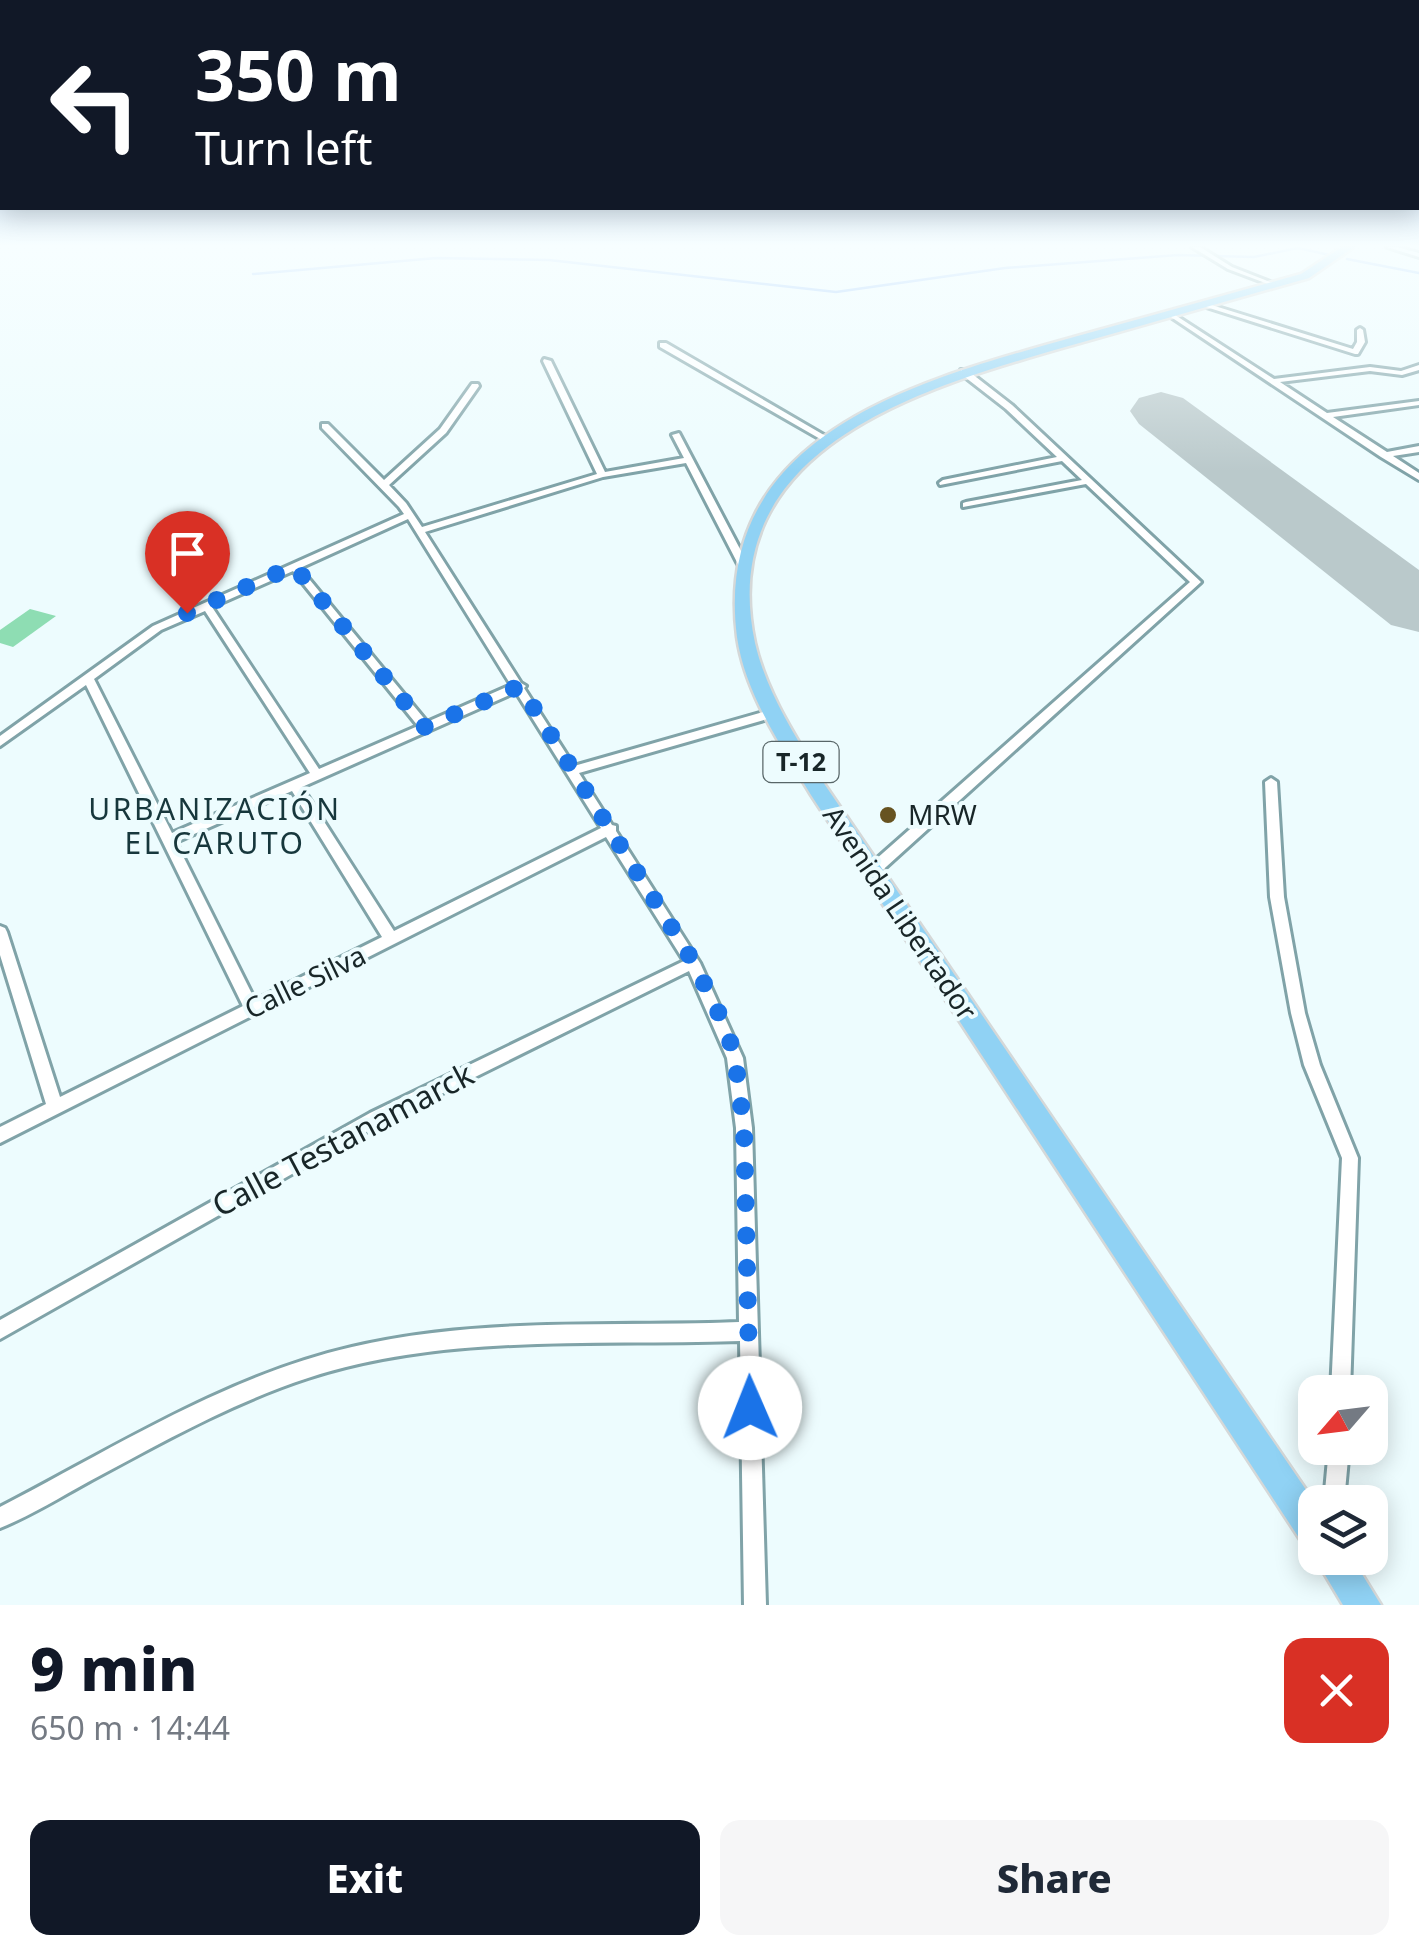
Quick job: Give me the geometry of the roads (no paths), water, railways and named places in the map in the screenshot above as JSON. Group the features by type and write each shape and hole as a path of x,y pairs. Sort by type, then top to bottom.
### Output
{"highway":[{"name":"Avenida Libertador","path":"1142,322 964,372 890,400 825,438 772,496 755,528 745,568 746,638 774,713 871,872 1298,1505"},
{"path":"1344,1575 1364,1605"}],"street":[{"path":"1182,322 1419,477"},
{"path":"1259,322 1356,352 1367,369"},
{"path":"1356,352 1362,342 1360,330"},
{"path":"663,345 825,438"},
{"path":"547,361 602,475"},
{"path":"1272,381 1367,369 1402,373 1419,368"},
{"path":"871,872 1196,582 1064,458 964,372"},
{"path":"1402,373 1419,383"},
{"path":"386,484 443,431 476,386"},
{"path":"1326,416 1419,402"},
{"path":"325,426 386,484 410,515 694,963 726,1028 740,1088 755,1605"},
{"path":"676,435 745,568"},
{"path":"1384,455 1419,449"},
{"path":"943,482 1064,458"},
{"path":"420,531 602,475 690,460"},
{"path":"966,505 1088,481"},
{"path":"0,742 156,628 410,515"},
{"path":"294,566 425,727"},
{"path":"206,605 318,775"},
{"path":"88,677 252,1008"},
{"path":"169,840 520,686"},
{"path":"574,770 774,713"},
{"path":"1271,782 1277,897 1298,1013 1312,1064 1350,1158 1343,1375"},
{"path":"295,784 391,939"},
{"name":"Calle Silva","path":"0,1135 611,829"},
{"path":"0,932 54,1108"},
{"name":"Calle Testanamarck","path":"0,1330 376,1118 694,963"},
{"path":"0,1518 273,1382 354,1356 443,1342 749,1331"}],"place":[{"name":"MRW","path":"888,815"}],"district":[{"name":"URBANIZACIÓN EL CARUTO","path":"215,827"}]}
